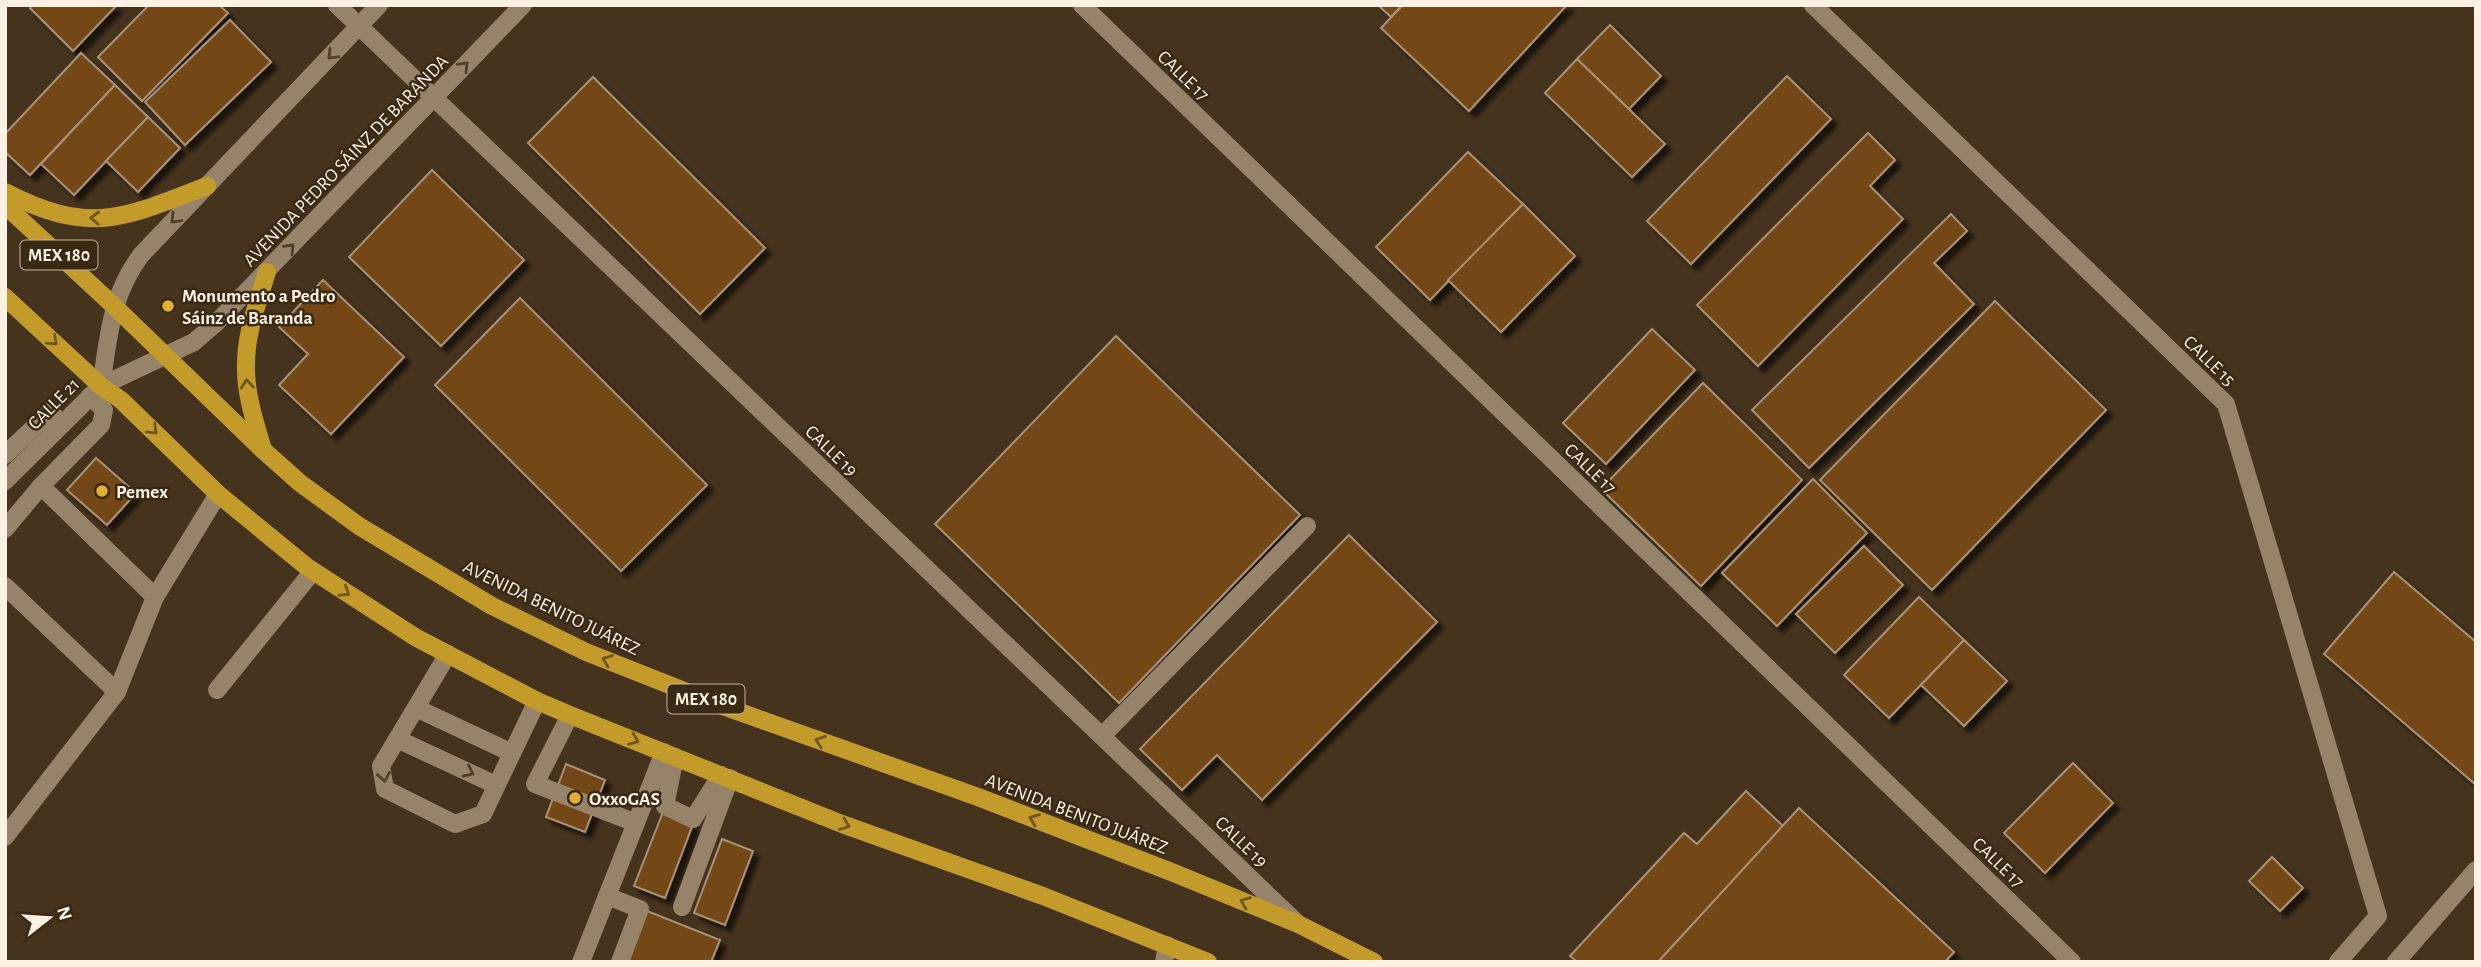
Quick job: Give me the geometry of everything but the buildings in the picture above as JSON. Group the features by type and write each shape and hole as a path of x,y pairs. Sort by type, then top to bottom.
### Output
{"main road":[{"path":"5,192 58,215 101,220 141,212 207,186"},
{"name":"AVENIDA BENITO JUÁREZ","path":"5,205 300,483 412,560 492,606 586,652 720,705 978,797 1174,873 1298,924 1374,962"},
{"path":"263,450 249,400 246,363 252,321 267,272"},
{"path":"5,297 95,391 121,400 218,494 313,572 415,637 537,701 570,715 842,824 1043,896 1165,953 1208,962"}],"street":[{"name":"CALLE 19","path":"337,5 1298,924"},
{"path":"5,529 41,486 101,425 104,410 95,391 114,306 126,275 141,255 379,5"},
{"name":"AVENIDA PEDRO SÁINZ DE BARANDA","path":"95,391 194,342 267,272 523,5"},
{"name":"CALLE 17","path":"1082,5 2072,962"},
{"name":"CALLE 15","path":"1813,5 2226,404 2378,916 2347,958"},
{"name":"CALLE 21","path":"5,481 95,391"},
{"path":"5,455 50,412 62,424"},
{"path":"41,486 155,597"},
{"path":"5,837 117,692 155,597 218,494"},
{"path":"1102,736 1307,526"},
{"path":"217,690 313,572"},
{"path":"5,586 117,692"},
{"path":"448,654 381,766 385,789 455,824 482,814 537,701"},
{"path":"416,708 512,753"},
{"path":"570,715 535,784 636,823"},
{"path":"397,739 496,785"},
{"path":"670,755 665,806 693,818 726,777"},
{"path":"581,962 636,823 670,755"},
{"path":"682,907 726,777"},
{"path":"2396,962 2476,870"},
{"path":"607,896 640,909 620,962"}],"place":[{"name":"Monumento a Pedro Sáinz de Baranda","path":"168,306"},
{"name":"Pemex","path":"102,491"},
{"name":"OxxoGAS","path":"575,798"}]}
